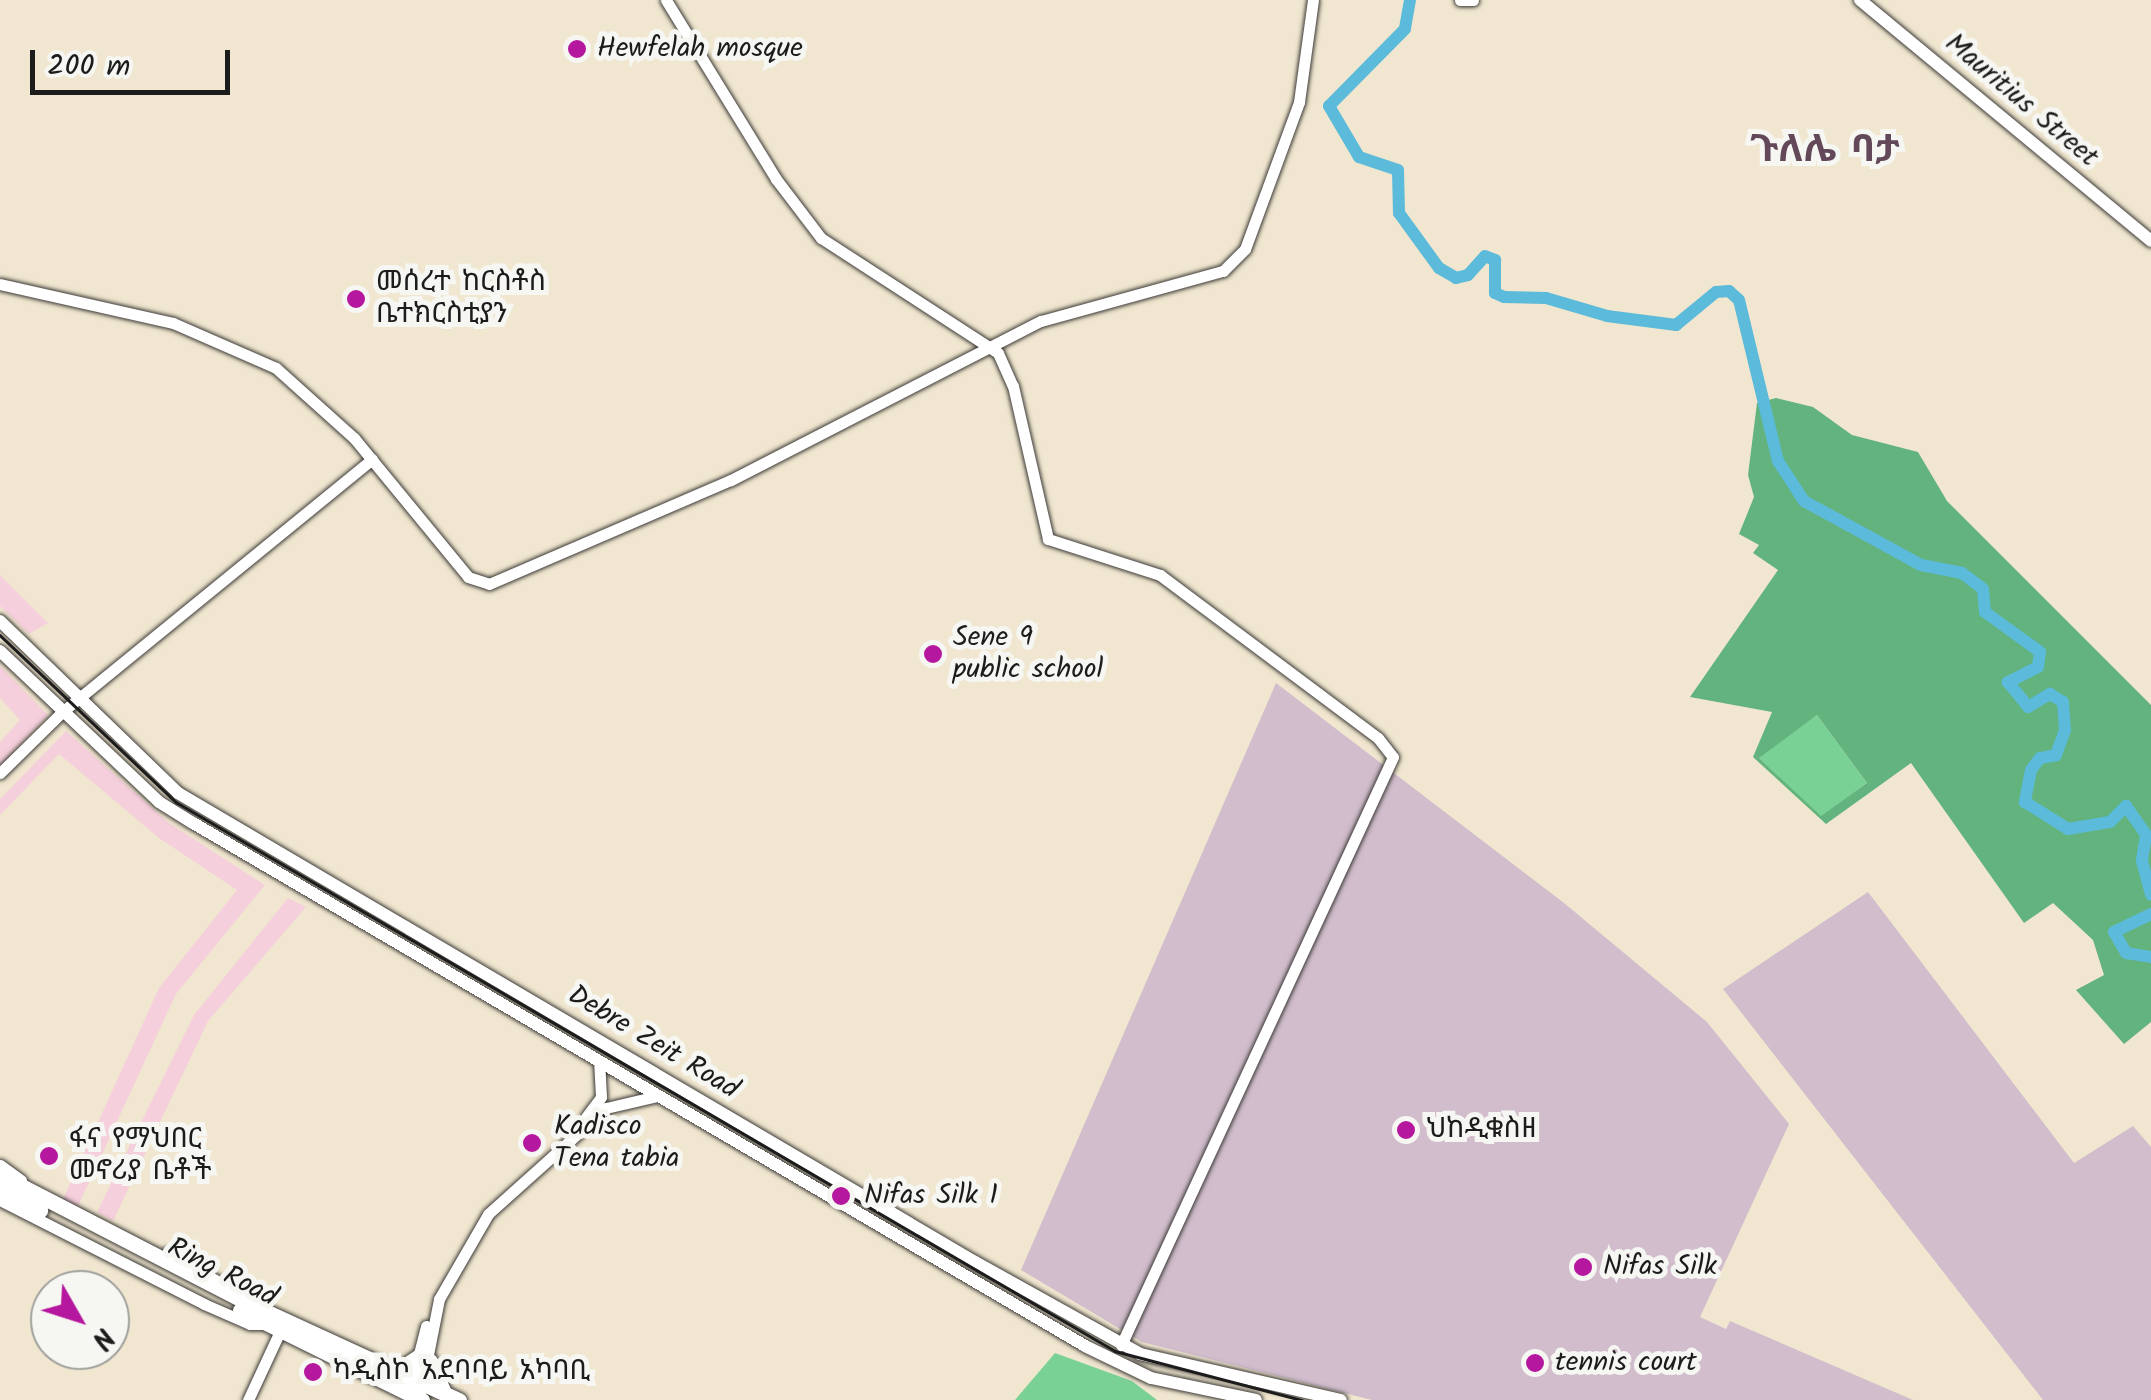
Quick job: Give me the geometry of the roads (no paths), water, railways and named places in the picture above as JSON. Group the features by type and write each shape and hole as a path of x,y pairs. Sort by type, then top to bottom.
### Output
{"highway":[{"name":"Ring Road","path":"0,1176 272,1323 397,1372 417,1391"},
{"name":"Ring Road","path":"0,1188 417,1391 453,1397"},
{"path":"397,1372 425,1358 453,1397"}],"main road":[{"name":"Mauritius Street","path":"1860,0 2151,241"},
{"name":"Mauritius Street","path":"1872,0 2151,233"},
{"name":"Debre Zeit Road","path":"0,621 178,793 1121,1345 1341,1400"},
{"name":"Debre Zeit Road","path":"0,651 76,726 170,808 1107,1358 1151,1378 1256,1400"},
{"path":"76,726 92,712"}],"street":[{"path":"666,0 776,179 821,238 868,274 992,344 1013,386 1048,539 1160,575 1378,738 1393,757 1121,1345"},
{"path":"0,284 173,323 242,350 293,381 372,459 462,570 489,584 732,480 992,344 1087,306 1223,270 1239,259 1298,102 1313,0"},
{"path":"1460,0 1473,0"},
{"path":"0,774 62,712 372,459"},
{"path":"556,1149 595,1108 602,1082 599,1062"},
{"path":"417,1391 433,1299 475,1219 606,1108 657,1096"},
{"name":"Ring Road","path":"0,1165 255,1298 272,1323"},
{"path":"0,1200 204,1304 250,1324 272,1323 248,1400"}],"waterway":[{"path":"1410,0 1405,29 1329,106 1359,157 1398,170 1399,213 1439,268 1456,278 1468,275 1485,256 1495,260 1495,293 1504,297 1546,298 1607,316 1676,325 1716,292 1729,291 1739,300 1778,461 1804,501 1921,565 1962,573 1983,589 1985,612 2040,652 2038,667 2008,682 2028,707 2050,694 2063,702 2065,730 2056,755 2040,758 2031,770 2025,802 2068,829 2110,822 2126,806 2146,835 2142,861 2151,895"},
{"path":"2151,914 2114,932 2126,953 2151,957"}],"tram line":[{"path":"0,635 176,802 1115,1351 1302,1400"}],"place":[{"name":"Hewfelah mosque","path":"577,49"},
{"name":"መሰረተ ከርስቶስ ቤተክርስቲያን","path":"356,299"},
{"name":"Sene 9 public school","path":"933,654"},
{"name":"ህከዲቁስዘ","path":"1406,1130"},
{"name":"Kadisco Tena tabia","path":"532,1143"},
{"name":"ፋና የማህበር መኖሪያ ቤቶች","path":"49,1156"},
{"name":"Nifas Silk 1","path":"841,1196"},
{"name":"Nifas Silk","path":"1583,1267"},
{"name":"tennis court","path":"1535,1363"},
{"name":"ካዲስኮ አደባባይ አካባቢ","path":"313,1372"}],"district":[{"name":"ጉለሌ ባታ","path":"1825,152"}]}
